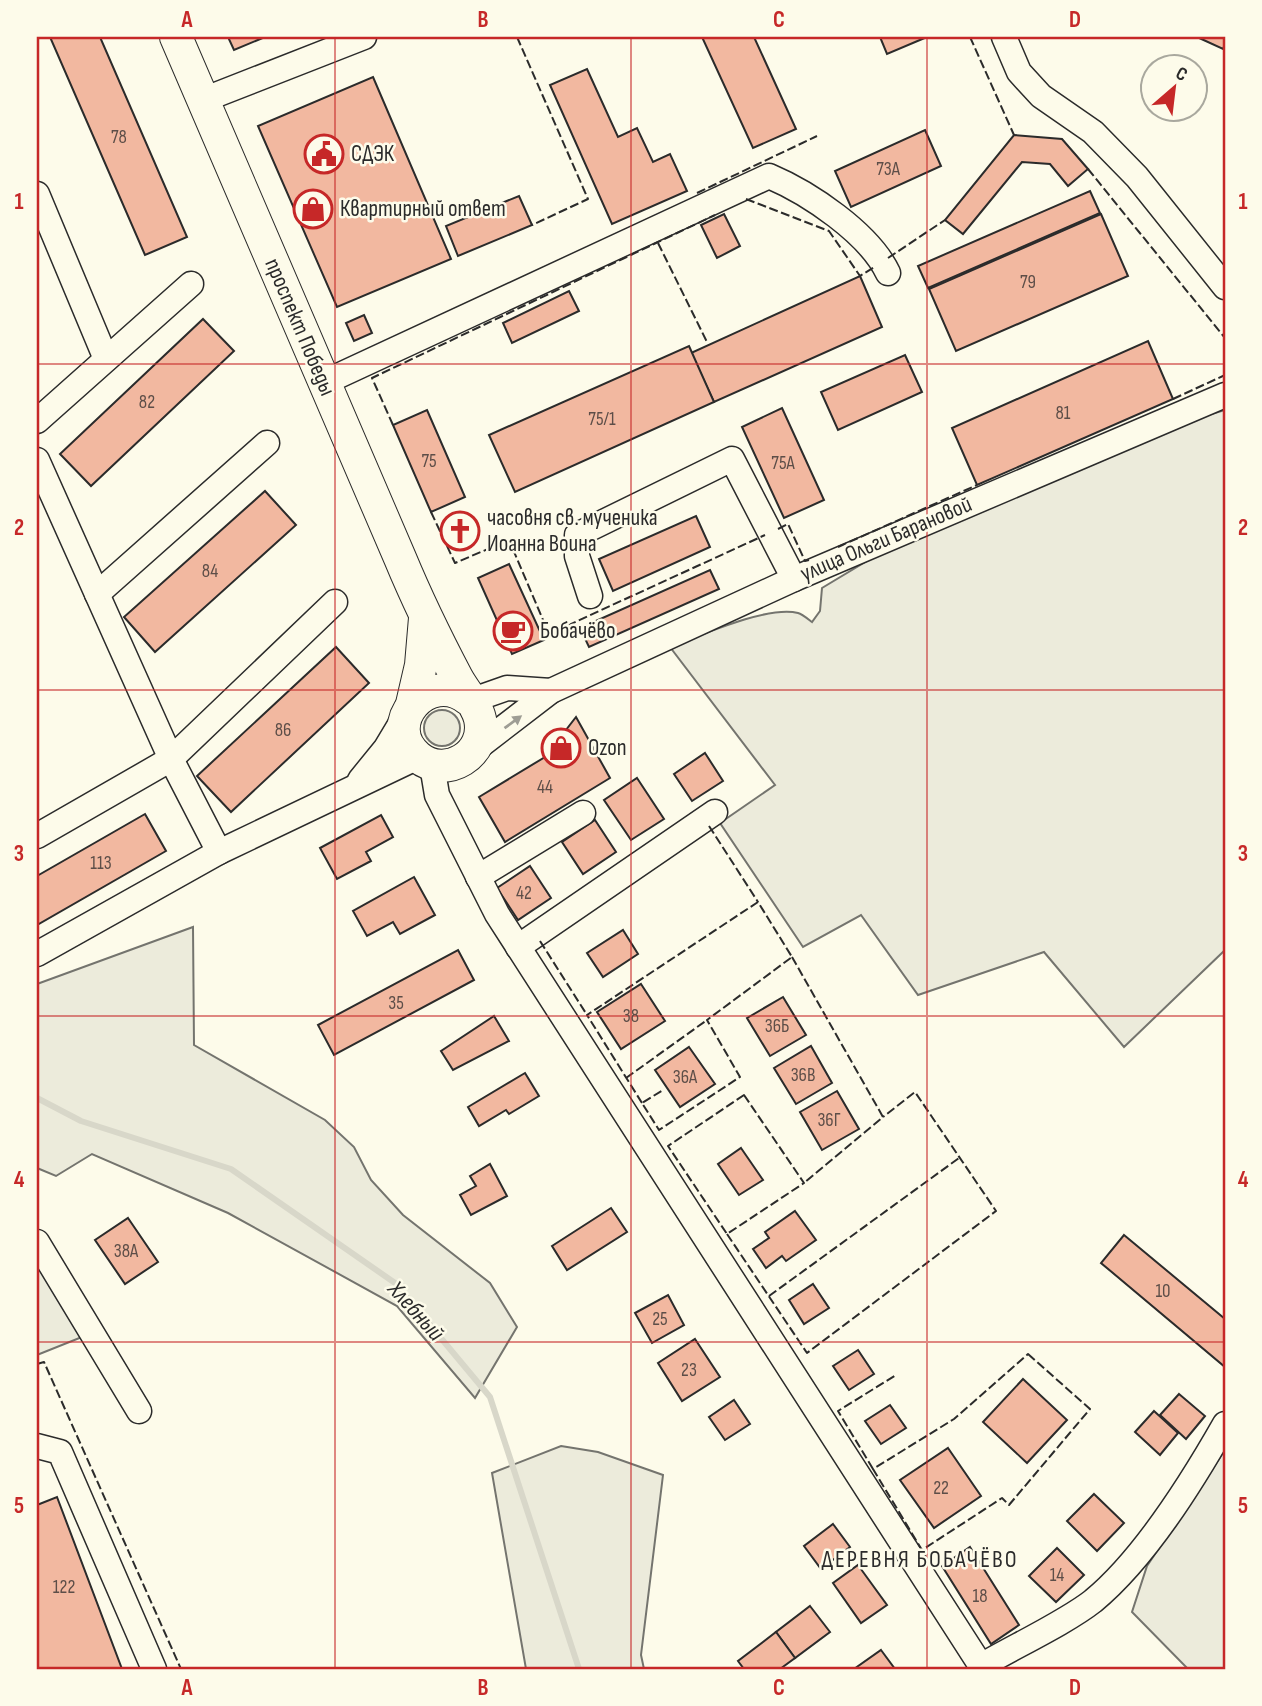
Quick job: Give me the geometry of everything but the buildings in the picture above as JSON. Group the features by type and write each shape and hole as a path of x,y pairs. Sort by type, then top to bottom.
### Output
{"main road":[{"name":"проспект Победы","path":"176,37 425,616 479,714 481,727 473,751"},
{"name":"проспект Победы","path":"425,616 421,665 409,708 406,739 425,761"},
{"path":"409,708 421,696 438,689 456,691 469,700"},
{"path":"425,761 451,765 473,751"}],"street":[{"path":"203,100 364,37"},
{"path":"1004,37 1019,72 1041,96 1093,132 1137,177 1225,287"},
{"path":"323,383 769,176 798,188 840,221 879,255 888,273"},
{"path":"37,194 106,359"},
{"path":"37,421 191,284"},
{"name":"улица Ольги Барановой","path":"473,751 551,691 794,579 1225,395"},
{"path":"97,594 267,443"},
{"path":"590,596 577,556 577,535 732,459 794,579"},
{"path":"37,460 171,759 219,852"},
{"path":"37,836 171,759 335,602"},
{"name":"улица Ольги Барановой","path":"469,700 508,688 551,691"},
{"path":"349,790 369,771 409,708"},
{"path":"37,954 219,852 349,790 425,761 437,795 478,877 518,947 981,1668 1092,1601 1137,1554 1188,1488 1225,1424"},
{"path":"518,947 715,812"},
{"path":"478,877 583,813"},
{"path":"37,1242 139,1411"},
{"path":"37,1446 60,1452 154,1669"}],"shaded area":[{"path":"1225,410 1225,950 1124,1047 1044,952 918,995 861,915 803,947 720,823 775,785 670,647 769,613 798,613 812,622 820,611 822,588 887,549 1201,417"},
{"path":"442,710 455,715 460,728 455,741 442,746 429,741 424,728 429,715"},
{"path":"193,927 194,1045 325,1120 354,1147 371,1180 403,1215 490,1283 517,1327 475,1398 397,1306 228,1213 92,1154 56,1176 37,1168 37,984"},
{"path":"37,1260 87,1335 37,1355"},
{"path":"561,1446 598,1452 663,1475 641,1655 644,1669 526,1669 492,1473"},
{"path":"1225,1450 1225,1669 1188,1669 1132,1612 1147,1566"}],"waterway":[{"name":"Хлебный","path":"37,1098 81,1121 231,1169 395,1283 490,1397 579,1669"}],"fence":[{"path":"517,37 588,199 532,225"},
{"path":"970,37 1014,135"},
{"path":"697,193 817,136"},
{"path":"1088,169 1225,338"},
{"path":"746,199 829,231 860,276 876,266"},
{"path":"393,425 372,378 715,215"},
{"path":"888,258 945,220"},
{"path":"658,243 707,342"},
{"path":"1173,399 1225,375"},
{"path":"838,547 977,485"},
{"path":"431,512 455,563 509,540 549,634 765,535"},
{"path":"778,529 788,524 805,561 809,560"},
{"path":"709,826 758,902"},
{"path":"642,1103 587,1015 758,902 792,957 707,1020 740,1077 659,1130 642,1103 663,1090"},
{"path":"540,941 587,1015"},
{"path":"792,957 883,1117 804,1183"},
{"path":"626,1078 707,1020"},
{"path":"727,1234 807,1353 996,1211 915,1092 883,1117"},
{"path":"744,1095 804,1183 727,1234 668,1146 744,1095"},
{"path":"769,1296 959,1158"},
{"path":"1028,1354 1090,1409 1009,1505 1002,1498 922,1550 873,1469 954,1419 1028,1354"},
{"path":"37,1364 44,1362 181,1669"},
{"path":"873,1469 838,1411 896,1375"}],"place":[{"name":"СДЭК","path":"324,154"},
{"name":"Квартирный ответ","path":"313,209"},
{"name":"часовня св. мученика Иоанна Воина","path":"460,531"},
{"name":"Бобачёво","path":"513,631"},
{"name":"Ozon","path":"561,748"}],"district":[{"name":"ДЕРЕВНЯ БОБАЧЁВО","path":"920,1559"}]}
